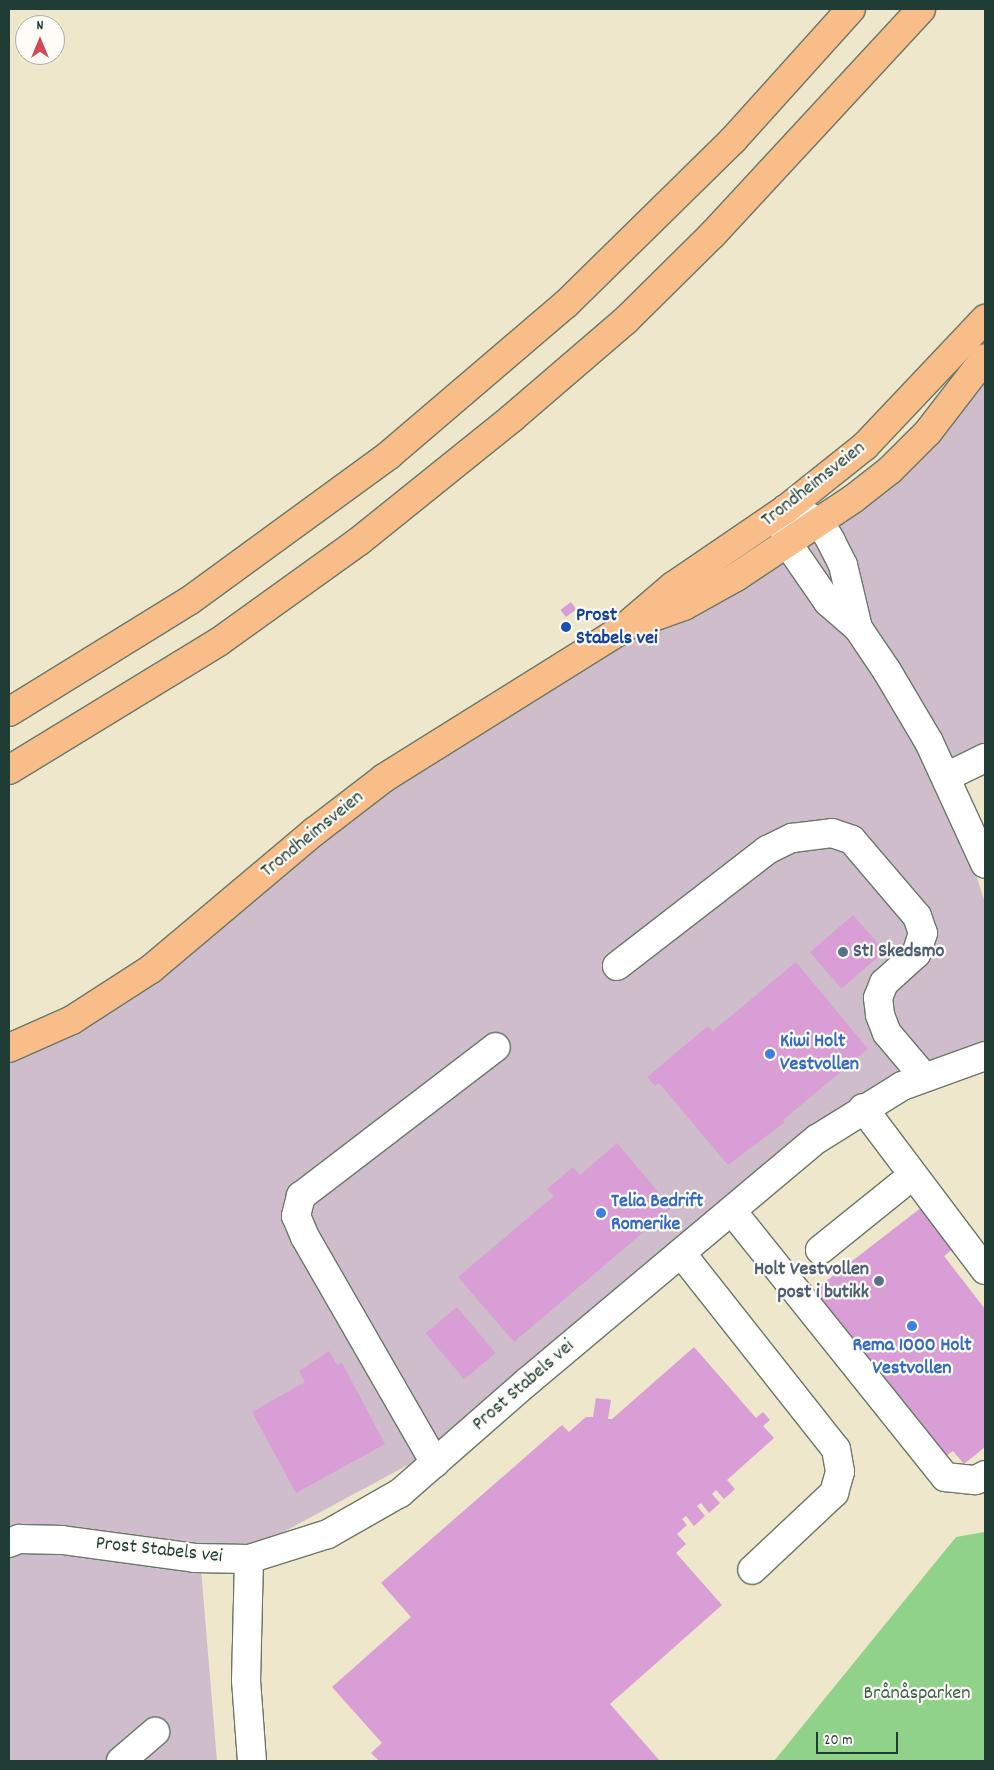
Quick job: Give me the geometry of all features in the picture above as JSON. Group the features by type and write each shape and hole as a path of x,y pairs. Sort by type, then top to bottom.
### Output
{"main road":[{"path":"9,712 189,601 389,455 566,304 733,140 851,9"},
{"path":"9,770 220,641 358,542 512,418 626,320 713,234 921,9"},
{"name":"Trondheimsveien","path":"9,1048 72,1020 119,991 179,946 315,831 384,778 624,628 673,586 786,510 865,446 985,319"},
{"name":"Trondheimsveien","path":"624,628 684,606 820,523 890,470 928,432 985,358"}],"street":[{"path":"858,628 843,565 820,523 804,514 786,510 784,529 788,544 828,602 858,628 896,686 946,777 985,864"},
{"path":"946,777 985,758"},
{"path":"617,966 767,850 792,838 808,834 839,835 852,840 898,893 917,916 923,933 916,954 884,983 878,998 880,1015 887,1034 924,1077"},
{"path":"436,1463 305,1237 296,1216 301,1196 496,1047"},
{"name":"Prost Stabels vei","path":"12,1540 111,1545 195,1558 250,1559 328,1534 400,1493 817,1138 863,1108 924,1077 985,1056"},
{"path":"863,1108 985,1270"},
{"path":"820,1250 913,1175"},
{"path":"732,1211 944,1477 976,1480 985,1475"},
{"path":"681,1253 836,1449 840,1472 834,1493 752,1570"},
{"path":"250,1559 246,1680 252,1761"},
{"path":"121,1761 155,1732"}],"shaded area":[{"path":"985,337 985,762 951,794 985,903 985,1051 815,1149 475,1429 261,1544 199,1545 217,1761 9,1761 9,1048 86,1016 384,784 783,546 917,439"}],"green space":[{"name":"Brånåsparken","path":"985,1532 985,1761 774,1761 956,1537"}],"building":[{"path":"571,602 576,609 566,617 560,610"},
{"path":"853,915 884,951 841,989 810,952"},
{"path":"796,962 868,1049 783,1120 785,1122 728,1165 659,1083 655,1086 647,1077 708,1026 713,1031"},
{"path":"617,1143 672,1208 514,1342 458,1277 554,1196 547,1189 573,1167 580,1175"},
{"path":"922,1207 954,1248 944,1256 985,1309 985,1447 964,1464 953,1451 942,1459 812,1292"},
{"path":"457,1307 496,1353 464,1379 426,1333"},
{"path":"694,1347 756,1418 763,1412 770,1420 763,1426 774,1438 727,1480 735,1489 724,1499 716,1490 712,1494 720,1503 709,1513 701,1503 697,1506 705,1516 694,1526 686,1516 682,1519 687,1525 677,1534 686,1544 676,1553 722,1605 610,1704 660,1761 379,1761 371,1753 382,1743 332,1687 411,1617 381,1583 562,1425 569,1432 586,1417 593,1417 596,1398 611,1400 608,1419 612,1419"},
{"path":"329,1351 337,1365 342,1363 385,1444 296,1493 252,1412 305,1382 299,1371"}],"place":[{"name":"Prost Stabels vei","path":"566,627"},
{"name":"St1 Skedsmo","path":"843,952"},
{"name":"Kiwi Holt Vestvollen","path":"770,1054"},
{"name":"Telia Bedrift Romerike","path":"601,1213"},
{"name":"Holt Vestvollen post i butikk","path":"879,1281"},
{"name":"Rema 1000 Holt Vestvollen","path":"912,1326"}]}
